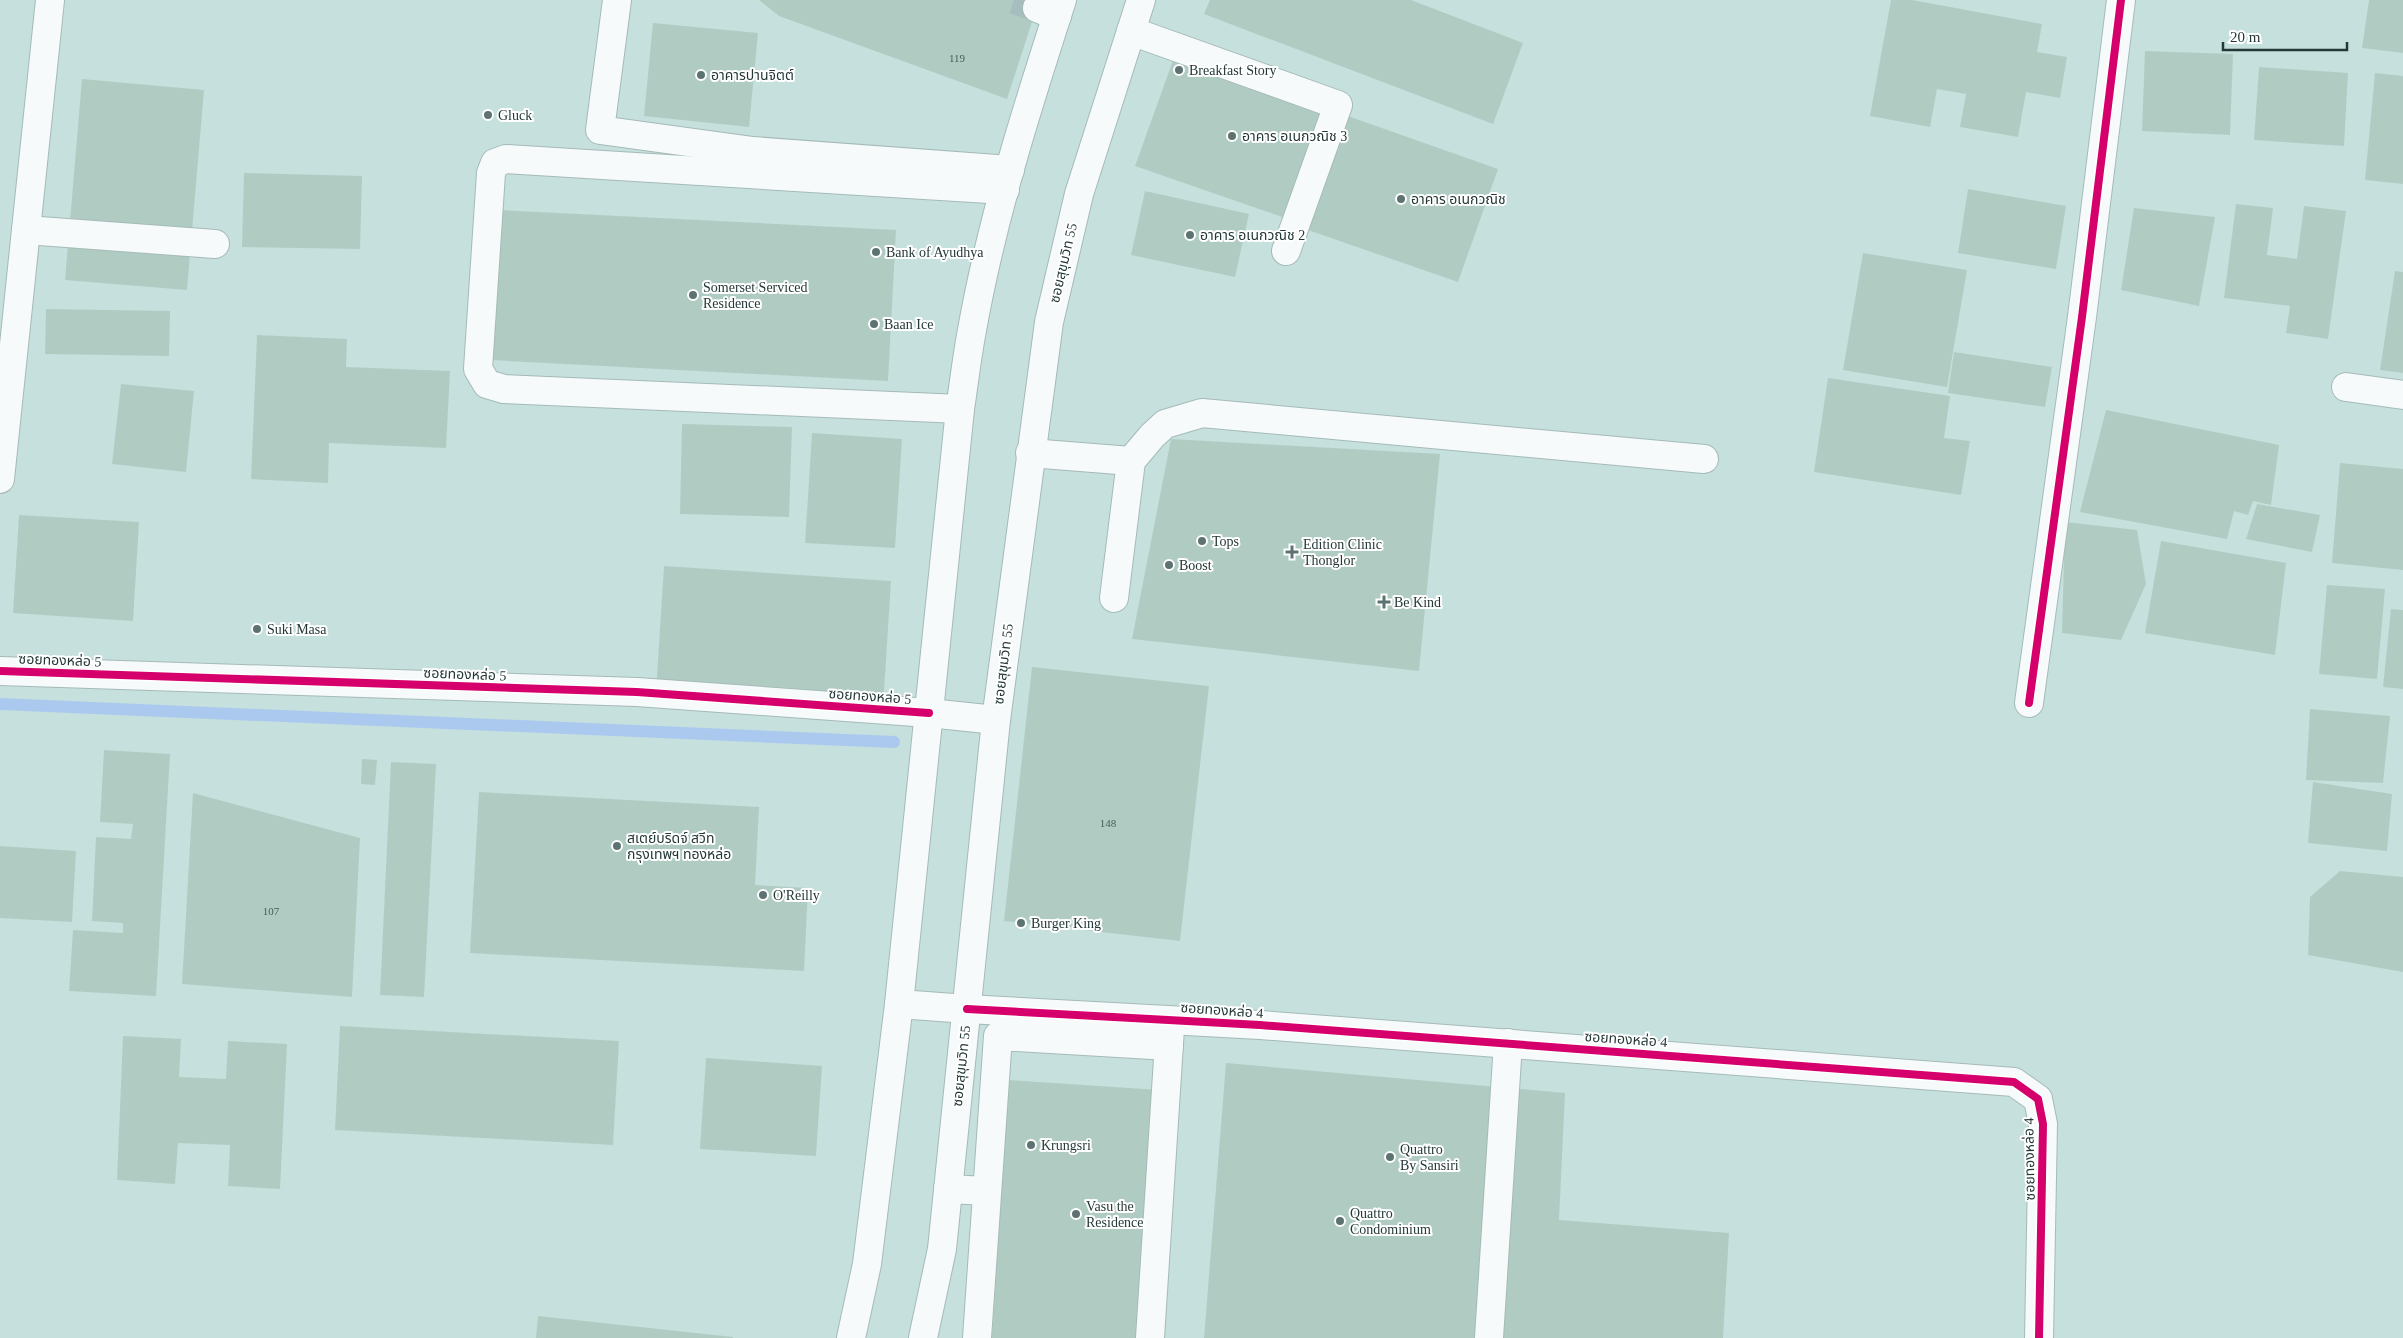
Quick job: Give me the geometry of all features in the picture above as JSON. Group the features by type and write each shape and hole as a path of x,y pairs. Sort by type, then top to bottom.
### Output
{"street":[{"path":"0,479 50,0"},
{"path":"617,0 600,130 753,151 1008,180"},
{"name":"ซอยสุขุมวิท 55","path":"923,1338 942,1249 996,720 1030,453 1049,322 1079,194 1141,0"},
{"path":"2029,703 2082,317 2121,0"},
{"path":"851,1338 866,1264 899,1004 960,409 972,330 1052,8"},
{"path":"1131,31 1338,105 1286,251"},
{"path":"960,409 504,389 487,384 478,369 490,173 495,163 506,159 1008,180"},
{"path":"26,230 215,244"},
{"path":"2346,386 2403,395"},
{"path":"1114,598 1131,461 1152,436 1166,424 1202,413 1704,459"},
{"path":"1030,453 1131,461"},
{"name":"ซอยทองหล่อ 5","path":"0,671 637,692 929,713 996,720"},
{"name":"ซอยทองหล่อ 4","path":"899,1004 1171,1019 2014,1082 2038,1099 2044,1124 2040,1338"},
{"path":"1150,1338 1171,1019"},
{"path":"977,1338 998,1036 1169,1046"},
{"path":"1489,1338 1508,1043"},
{"path":"960,1075 995,1077"},
{"path":"948,1189 987,1191"}],"building":[{"path":"759,0 1039,0 1007,99 779,16"},
{"path":"1210,0 1411,0 1523,43 1493,124 1204,14"},
{"path":"1891,0 1912,0 2042,24 2037,52 2067,57 2060,98 2026,92 2018,137 1960,127 1966,94 1937,89 1930,127 1870,116"},
{"path":"2369,0 2403,0 2403,53 2362,48"},
{"name":"อาคารปานจิตต์","path":"653,23 758,33 749,127 644,116"},
{"path":"2145,51 2233,54 2230,135 2142,131"},
{"name":"อาคาร อเนกวณิช 3","path":"1176,52 1328,105 1288,219 1135,166"},
{"path":"2259,67 2348,73 2344,146 2254,140"},
{"path":"2375,73 2403,76 2403,184 2365,180"},
{"path":"82,79 204,90 187,290 65,280"},
{"name":"อาคาร อเนกวณิช","path":"1345,115 1498,169 1458,282 1305,229"},
{"path":"244,173 362,176 360,249 242,247"},
{"path":"1968,189 2066,206 2056,269 1958,253"},
{"name":"อาคาร อเนกวณิช 2","path":"1145,191 1249,214 1235,277 1131,255"},
{"path":"2236,204 2273,208 2267,255 2297,259 2304,206 2346,211 2328,339 2286,333 2290,306 2224,298"},
{"path":"2134,208 2215,217 2199,306 2121,290"},
{"name":"Somerset Serviced Residence","path":"499,210 896,230 888,381 491,360"},
{"path":"1863,253 1967,270 1947,387 1843,370"},
{"path":"2395,271 2403,272 2403,373 2380,370"},
{"path":"46,309 170,311 169,356 45,354"},
{"path":"257,335 347,339 346,367 450,371 446,448 329,443 328,483 251,479"},
{"path":"1954,352 2052,367 2045,407 1948,393"},
{"path":"1828,378 1950,396 1944,438 1970,441 1961,495 1814,472"},
{"path":"121,384 194,391 186,472 112,464"},
{"path":"2106,410 2279,445 2271,505 2253,501 2248,515 2234,511 2227,539 2080,512"},
{"path":"682,424 792,427 789,517 680,514"},
{"path":"812,433 902,439 895,548 805,543"},
{"path":"1171,439 1440,454 1419,671 1132,639"},
{"path":"2340,463 2403,469 2403,570 2332,563"},
{"path":"2257,504 2320,515 2312,552 2246,539"},
{"path":"19,515 139,522 133,621 13,613"},
{"path":"2065,522 2137,530 2146,584 2121,640 2062,633"},
{"path":"2161,541 2286,563 2275,655 2145,633"},
{"path":"664,566 891,581 883,707 656,692"},
{"path":"2327,585 2385,589 2377,679 2319,674"},
{"path":"2391,609 2403,610 2403,689 2383,687"},
{"path":"1032,667 1209,686 1180,941 1004,921"},
{"path":"2310,709 2390,716 2383,783 2306,780"},
{"path":"104,750 170,754 156,996 69,991 73,930 123,933 123,923 92,921 96,837 131,839 133,824 100,822"},
{"path":"362,759 377,760 375,785 361,784"},
{"path":"391,762 436,764 424,997 380,995"},
{"path":"2313,782 2392,794 2387,851 2308,843"},
{"name":"สเตย์บริดจ์ สวีท กรุงเทพฯ ทองหล่อ","path":"479,792 759,807 755,885 808,888 804,971 470,953"},
{"path":"193,793 360,838 352,997 182,984"},
{"path":"0,846 76,851 72,922 0,918"},
{"path":"2340,871 2403,877 2403,972 2308,955 2310,897"},
{"path":"340,1026 619,1041 613,1145 335,1130"},
{"path":"123,1036 181,1039 179,1077 226,1079 228,1041 287,1044 280,1189 228,1186 230,1145 178,1143 175,1184 117,1180"},
{"path":"706,1058 822,1066 816,1156 700,1149"},
{"name":"Quattro By Sansiri","path":"1226,1063 1565,1093 1559,1220 1729,1233 1723,1338 1204,1338"},
{"name":"Vasu the Residence","path":"1008,1080 1159,1090 1144,1338 992,1338"},
{"path":"538,1316 733,1337 733,1338 536,1338"}],"waterway":[{"path":"0,704 894,742"}],"tunnel":[{"path":"1014,0 1037,8"}],"cycle path":[{"path":"2029,703 2082,317 2121,0"},
{"path":"0,671 637,692 929,713"},
{"path":"967,1009 1260,1025 2014,1082 2038,1099 2043,1124 2039,1338"}],"place":[{"name":"Breakfast Story","path":"1179,70"},
{"name":"อาคารปานจิตต์","path":"701,75"},
{"name":"Gluck","path":"488,115"},
{"name":"อาคาร อเนกวณิช 3","path":"1232,136"},
{"name":"อาคาร อเนกวณิช","path":"1401,199"},
{"name":"อาคาร อเนกวณิช 2","path":"1190,235"},
{"name":"Bank of Ayudhya","path":"876,252"},
{"name":"Somerset Serviced Residence","path":"693,295"},
{"name":"Baan Ice","path":"874,324"},
{"name":"Tops","path":"1202,541"},
{"name":"Edition Clinic Thonglor","path":"1292,552"},
{"name":"Boost","path":"1169,565"},
{"name":"Be Kind","path":"1384,602"},
{"name":"Suki Masa","path":"257,629"},
{"name":"สเตย์บริดจ์ สวีท กรุงเทพฯ ทองหล่อ","path":"617,846"},
{"name":"O'Reilly","path":"763,895"},
{"name":"Burger King","path":"1021,923"},
{"name":"Krungsri","path":"1031,1145"},
{"name":"Quattro By Sansiri","path":"1390,1157"},
{"name":"Vasu the Residence","path":"1076,1214"},
{"name":"Quattro Condominium","path":"1340,1221"}]}
